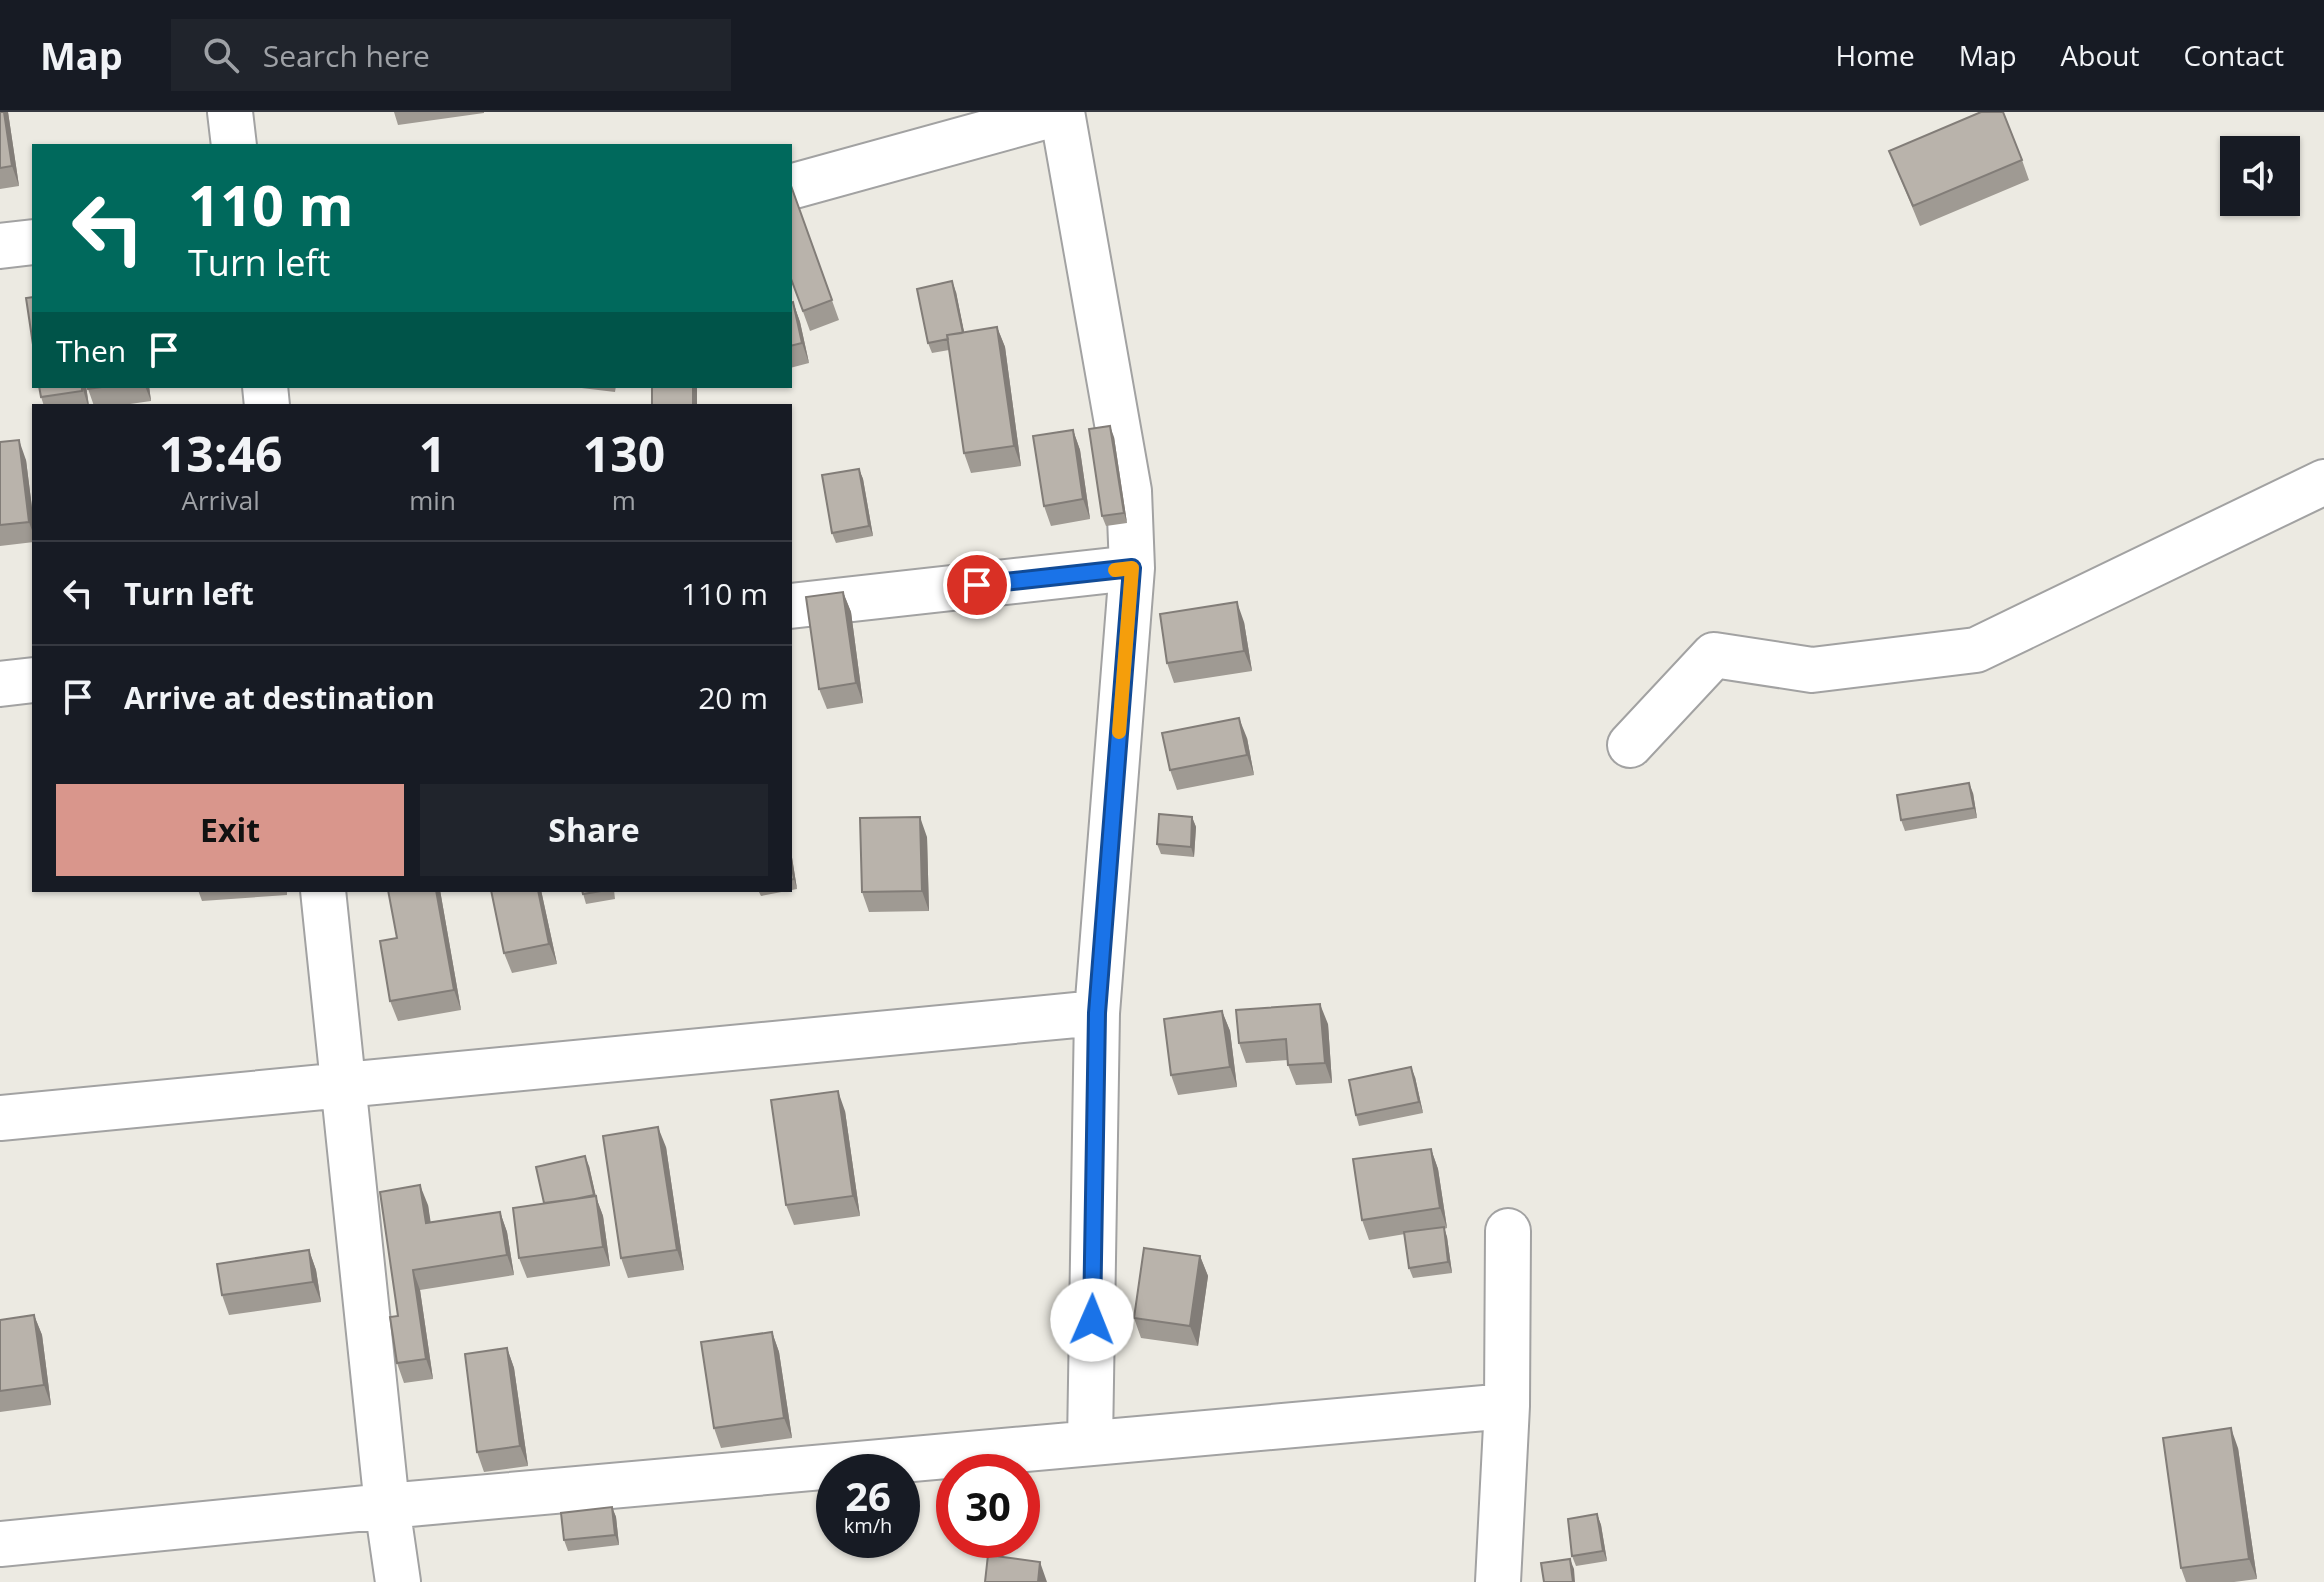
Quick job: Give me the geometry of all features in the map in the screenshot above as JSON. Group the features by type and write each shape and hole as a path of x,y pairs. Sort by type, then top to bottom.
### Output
{"street":[{"path":"230,112 234,144"},
{"path":"792,186 1062,112 1129,491 1132,568 1097,1013 1090,1443"},
{"path":"0,246 32,242"},
{"path":"1630,745 1714,655 1812,670 1976,650 2324,482"},
{"path":"792,606 1132,568"},
{"path":"0,684 32,680"},
{"path":"323,892 387,1506 398,1582"},
{"path":"0,1118 1097,1013"},
{"path":"1498,1582 1507,1406 1508,1231"},
{"path":"0,1544 387,1506 1507,1406"}],"building":[{"path":"0,112 4,112 12,166 0,168"},
{"path":"1981,112 2003,112 2022,160 1913,206 1889,151"},
{"path":"792,189 832,300 803,311 792,281"},
{"path":"952,281 963,333 947,335 948,339 928,343 917,289"},
{"path":"32,297 32,338 26,298"},
{"path":"792,302 802,343 792,346"},
{"path":"997,327 1014,446 964,453 947,335"},
{"path":"39,388 82,388 82,391 41,397"},
{"path":"652,388 693,388 693,404 652,404"},
{"path":"1110,426 1124,513 1102,516 1089,429"},
{"path":"1073,430 1083,499 1044,506 1033,436"},
{"path":"19,440 29,522 0,525 0,442"},
{"path":"859,469 869,526 832,533 822,475"},
{"path":"843,592 856,683 819,689 806,597"},
{"path":"1237,602 1244,651 1167,663 1160,614"},
{"path":"1239,718 1247,755 1170,770 1162,733"},
{"path":"1969,783 1974,808 1901,820 1897,795"},
{"path":"1159,814 1192,817 1191,847 1157,844"},
{"path":"920,817 922,891 862,892 860,818"},
{"path":"388,892 436,892 454,990 390,1001 380,941 397,938"},
{"path":"491,892 538,892 549,944 504,953"},
{"path":"1320,1004 1325,1063 1288,1065 1286,1039 1239,1043 1236,1010"},
{"path":"1222,1011 1230,1067 1171,1075 1164,1019"},
{"path":"1411,1067 1419,1102 1356,1115 1349,1080"},
{"path":"838,1091 853,1196 786,1205 771,1100"},
{"path":"658,1127 677,1250 621,1258 603,1136"},
{"path":"1431,1149 1440,1208 1362,1220 1353,1159"},
{"path":"585,1156 594,1195 544,1203 536,1167"},
{"path":"420,1185 426,1223 500,1212 507,1255 413,1270 426,1359 397,1363 390,1317 398,1316 380,1192"},
{"path":"596,1196 603,1247 519,1258 513,1208"},
{"path":"1444,1227 1448,1262 1409,1268 1404,1232"},
{"path":"1144,1248 1200,1256 1190,1326 1134,1318"},
{"path":"309,1250 313,1282 222,1295 217,1264"},
{"path":"34,1315 44,1385 0,1391 0,1320"},
{"path":"772,1332 784,1418 714,1428 701,1342"},
{"path":"507,1348 520,1446 477,1452 465,1354"},
{"path":"2231,1428 2249,1559 2181,1568 2163,1438"},
{"path":"612,1507 615,1535 564,1540 561,1513"},
{"path":"1597,1514 1603,1551 1572,1556 1568,1519"},
{"path":"988,1558 1040,1562 1038,1582 985,1582"},
{"path":"1570,1559 1573,1582 1544,1582 1541,1563"}],"slow traffic":[{"path":"1115,570 1132,568 1119,732"}],"route":[{"path":"977,585 1132,568 1097,1013 1092,1320"}]}
